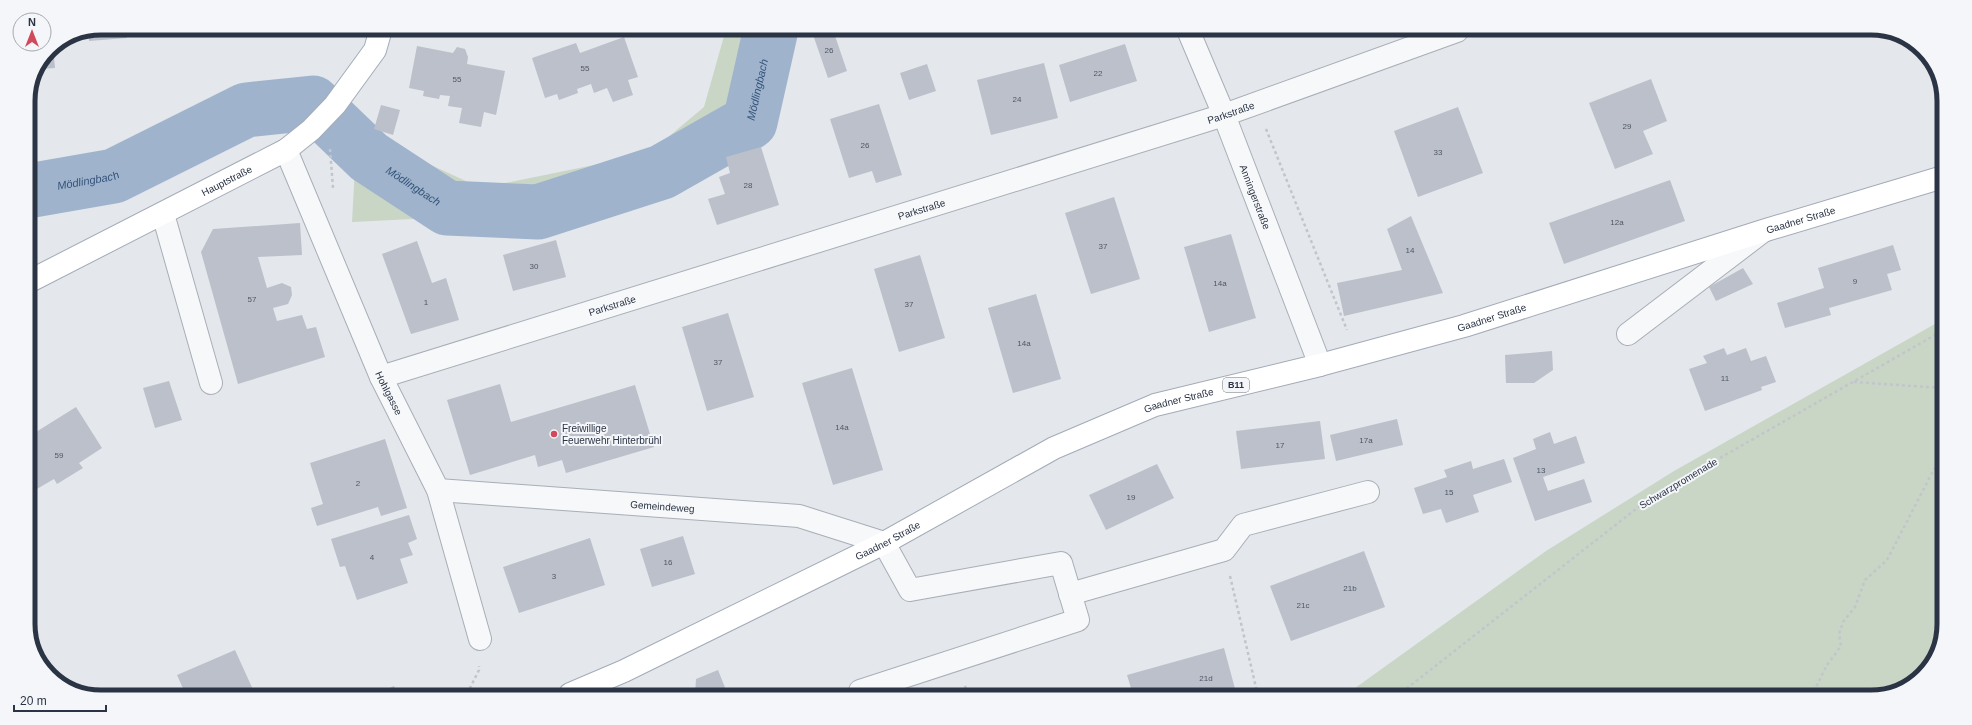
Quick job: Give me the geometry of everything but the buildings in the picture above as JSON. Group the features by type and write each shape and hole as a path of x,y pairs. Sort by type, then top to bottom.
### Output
{"main road":[{"name":"Hauptstraße","path":"35,278 286,150 311,130 335,105 375,50 379,35"},
{"name":"Gaadner Straße","path":"579,690 624,671 884,542 1054,448 1155,405 1320,365 1464,326 1766,230 1937,179"}],"street":[{"name":"Anningerstraße","path":"1190,35 1224,115 1320,365"},
{"name":"Parkstraße","path":"381,377 1224,115 1446,35"},
{"name":"Hohlgasse","path":"286,150 381,377 438,490 480,639"},
{"path":"163,214 211,383"},
{"path":"1628,334 1766,230"},
{"name":"Gemeindeweg","path":"438,490 799,516 884,542"},
{"path":"1070,594 1224,550 1243,525 1368,492"},
{"path":"863,690 1078,620 1061,563 910,590 884,542"}],"path":[{"path":"1256,104 1347,329"},
{"name":"Schwarzpromenade","path":"1405,690 1650,498 1937,334"},
{"path":"1854,382 1937,388"},
{"path":"1815,690 1827,666 1841,646 1839,634 1843,622 1855,607 1865,580 1887,560 1934,469 1937,468"},
{"path":"1224,550 1257,690"}],"green space":[{"path":"724,35 789,35 760,129 630,178 494,215 352,222 357,131 481,188 648,154 704,107"},
{"path":"1937,323 1937,624 1934,646 1918,671 1908,679 1888,688 1872,690 1352,690 1546,551 1674,471"}],"waterway":[{"name":"Mödlingbach","path":"35,190 114,176 246,110 313,103 369,157 447,208 538,212 662,172 750,122 770,35"}],"place":[{"name":"Freiwillige Feuerwehr Hinterbrühl","path":"554,434"}]}
